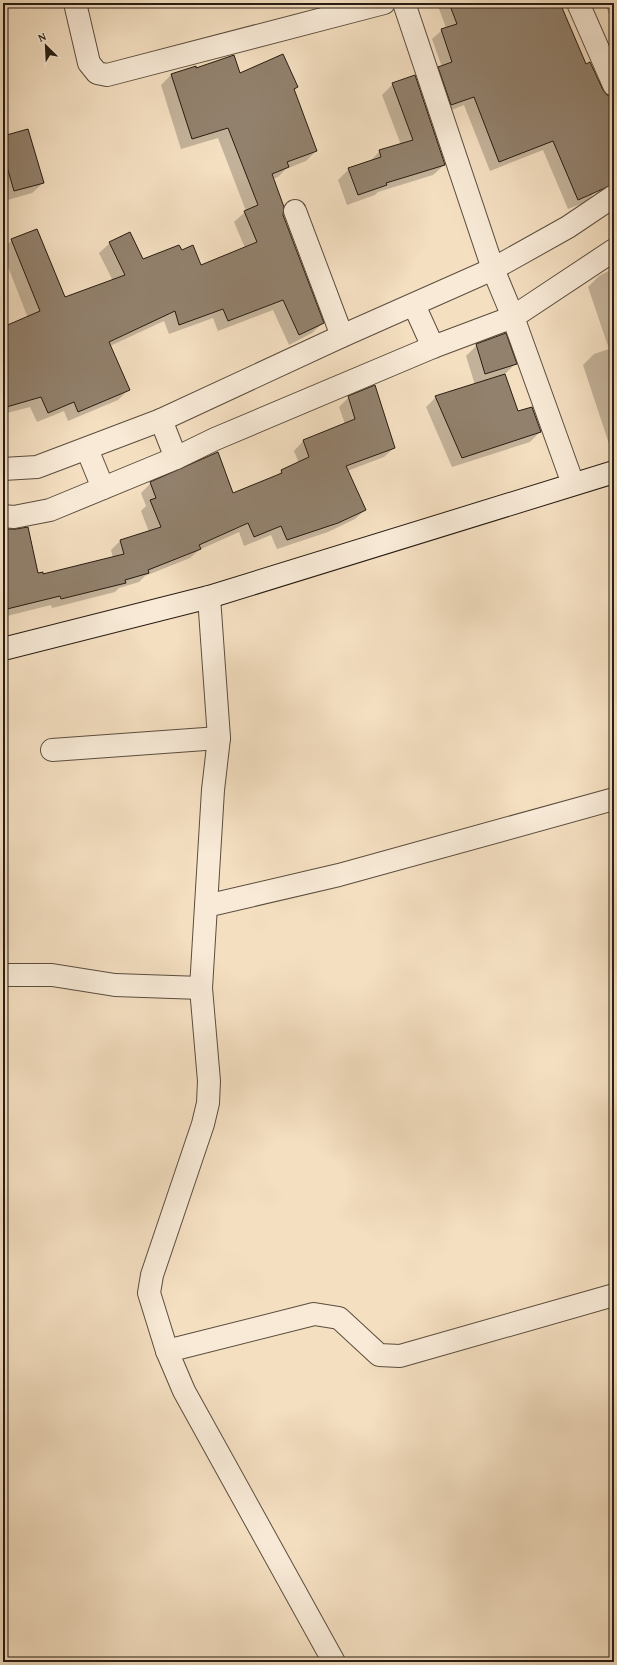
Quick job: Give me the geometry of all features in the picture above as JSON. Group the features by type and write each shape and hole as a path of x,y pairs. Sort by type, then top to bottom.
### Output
{"street":[{"path":"75,3 89,63 97,74 107,75 384,3"},
{"path":"404,3 496,277 573,484"},
{"path":"578,3 614,85"},
{"path":"3,516 14,517 50,510 96,468 162,423 342,336 417,310 496,277 614,196"},
{"path":"295,211 342,336"},
{"path":"3,469 96,468 174,455 215,439 431,344 510,312 614,250"},
{"path":"417,310 431,344"},
{"path":"162,423 174,455"},
{"path":"3,649 209,597 614,472"},
{"path":"209,597 219,738 213,790 201,988 209,1081 208,1103 203,1124 152,1276 149,1293 167,1351 184,1391 334,1662"},
{"path":"52,750 219,738"},
{"path":"206,906 339,875 614,799"},
{"path":"3,975 52,975 115,985 201,988"},
{"path":"167,1351 314,1314 339,1318 379,1355 400,1356 614,1295"}],"building":[{"path":"449,3 560,3 586,64 590,62 603,90 607,95 612,97 614,101 614,184 578,200 553,141 499,162 474,97 451,105 438,67 452,62 441,29 457,24"},
{"path":"283,54 298,87 294,89 317,151 287,162 289,167 272,174 284,207 283,215 324,323 299,335 283,300 228,321 223,309 179,325 175,311 109,342 130,390 78,412 74,402 48,413 41,397 3,408 3,327 40,311 11,239 37,229 65,297 125,275 109,242 130,232 143,259 179,245 182,250 193,245 201,265 257,242 244,211 258,205 228,128 192,139 171,74 196,66 196,68 234,55 240,73"},
{"path":"415,75 445,165 386,183 387,185 358,195 348,168 381,157 379,150 413,140 392,83"},
{"path":"28,129 44,183 14,191 3,153 3,136"},
{"path":"506,333 517,364 485,374 476,344"},
{"path":"505,374 518,411 532,407 541,432 462,458 435,396"},
{"path":"375,385 395,448 346,466 366,510 338,523 287,540 281,526 254,537 248,523 199,545 201,549 148,570 149,573 125,580 126,583 61,599 60,596 3,610 3,582 7,581 3,563 3,529 28,527 38,573 43,572 43,574 124,554 120,540 161,527 150,500 156,498 150,482 218,452 233,493 282,473 281,470 309,457 303,440 355,419 348,396"}]}
